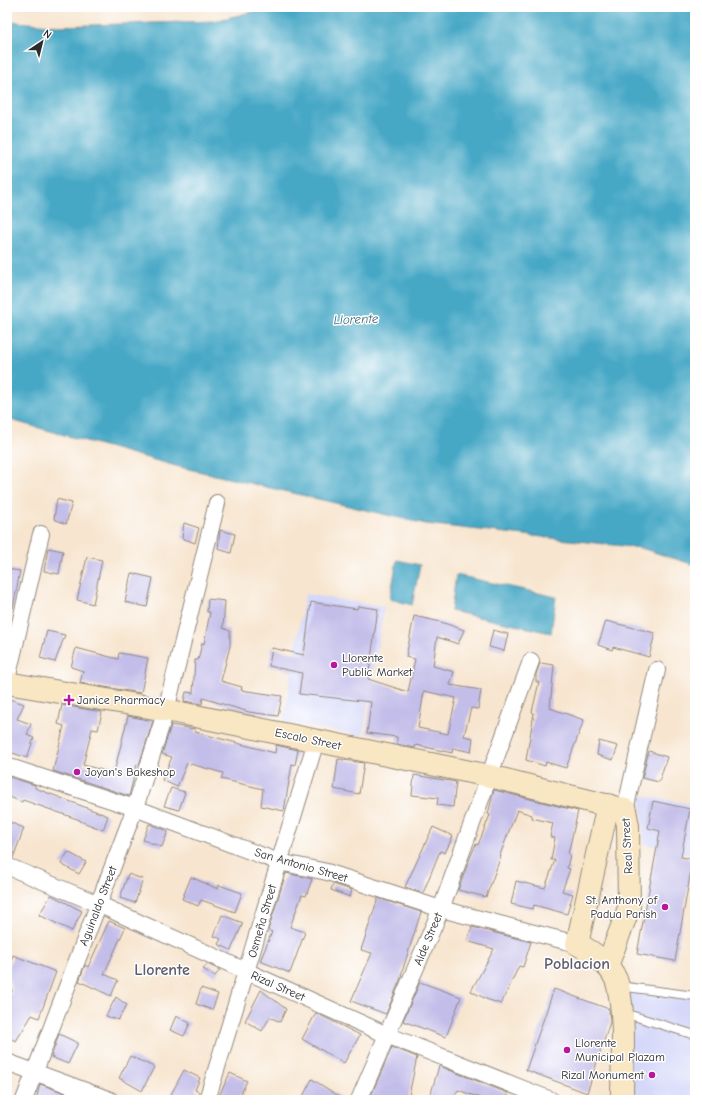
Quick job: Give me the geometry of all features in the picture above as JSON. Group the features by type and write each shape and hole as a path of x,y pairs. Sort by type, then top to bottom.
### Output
{"street":[{"name":"Aguinaldo Street","path":"24,1100 135,808 166,710 217,503"},
{"path":"7,679 41,534"},
{"name":"Alde Street","path":"359,1100 441,909 531,661"},
{"path":"616,808 657,670"},
{"name":"Escalo Street","path":"7,683 166,710 490,776 616,808"},
{"name":"Osmeña Street","path":"207,1100 316,741"},
{"name":"San Antonio Street","path":"7,766 135,808 279,862 327,872 441,909 577,944"},
{"name":"Real Street","path":"577,944 616,808"},
{"name":"Real Street","path":"607,966 629,908 628,826 616,808"},
{"name":"Rizal Street","path":"7,866 98,904 387,1035 551,1100"},
{"path":"577,944 589,950 607,966 618,986 621,1012 622,1100"},
{"path":"7,1062 110,1100"}],"lane":[{"path":"618,986 695,996"},
{"path":"621,1012 695,1034"}],"shaded area":[{"name":"Llorente Public Market","path":"305,594 384,607 363,736 283,722"},
{"path":"640,795 695,805 695,856 644,844"},
{"path":"621,988 695,998 695,1100 622,1100"}],"water":[{"path":"272,7 695,7 695,565 641,548 426,524 176,466 7,419 7,21 59,26 215,21"},
{"path":"397,560 420,565 412,605 390,599"},
{"path":"456,575 556,597 551,633 451,611"}],"building":[{"path":"57,499 72,503 66,524 54,519"},
{"path":"184,523 199,528 195,543 182,538"},
{"path":"220,530 235,534 231,553 218,549"},
{"path":"48,548 63,551 59,574 44,571"},
{"path":"87,557 102,560 93,604 77,600"},
{"path":"7,569 20,571 13,608 7,607"},
{"path":"131,573 153,578 147,607 125,602"},
{"path":"208,599 225,601 223,628 230,631 230,646 221,681 242,687 241,690 282,696 278,716 249,712 203,698 202,704 184,701 186,692 193,693 195,660 198,660 202,643 204,644 210,612 207,612"},
{"path":"311,602 357,609 358,606 378,609 368,679 408,692 415,659 406,657 414,616 441,622 464,630 458,644 437,637 433,666 454,672 450,685 481,690 478,709 471,708 464,736 473,738 471,752 453,748 452,753 416,745 415,748 397,744 397,737 367,733 371,702 299,694 302,673 269,666 272,648 304,655","holes":["424,691 456,698 448,734 418,728"]},
{"path":"606,621 655,633 649,657 613,647 612,650 598,645"},
{"path":"493,630 508,634 504,651 489,647"},
{"path":"47,631 65,635 55,662 40,658"},
{"path":"76,648 118,659 119,653 148,658 141,693 80,683 83,671 71,667"},
{"path":"540,663 554,665 550,708 584,720 566,768 546,762 545,766 526,760 534,713 532,712 539,682 536,682 536,674"},
{"path":"7,698 24,704 17,719 31,724 27,735 34,738 27,758 7,751"},
{"path":"62,705 102,712 98,730 92,729 83,765 114,773 128,716 153,721 139,765 137,764 129,796 53,771 64,726 58,724"},
{"path":"171,725 195,729 195,732 275,753 276,745 298,750 295,765 292,764 284,811 261,806 263,789 221,779 223,773 187,763 177,787 162,780 172,757 162,754"},
{"path":"599,741 618,746 613,760 597,755"},
{"path":"649,751 667,757 659,782 642,778"},
{"path":"338,759 364,763 359,794 334,789"},
{"path":"414,775 456,782 453,807 437,805 438,798 412,795"},
{"path":"9,777 35,785 35,788 108,816 103,830 80,820 7,796"},
{"path":"171,788 185,792 179,810 164,806"},
{"path":"494,790 578,811 568,854 570,855 567,868 570,869 562,891 573,894 567,914 534,905 533,909 511,904 516,881 545,888 555,860 551,860 555,838 550,837 553,823 532,818 532,815 517,810 486,897 458,890 470,858 476,844 478,845 490,815 488,814"},
{"name":"St. Anthony of Padua Parish","path":"653,801 690,809 681,857 693,859 675,961 637,954 660,831 648,828"},
{"path":"7,821 24,828 13,858 7,857"},
{"path":"149,824 168,831 162,847 143,840"},
{"path":"433,827 453,836 445,853 440,851 423,893 405,887"},
{"path":"68,852 86,862 79,874 61,864"},
{"path":"286,873 312,879 306,896 302,895 290,927 305,932 290,973 260,961 272,932 268,930"},
{"path":"128,874 143,879 135,903 120,898"},
{"path":"191,877 218,889 219,885 242,893 235,912 201,900 198,906 182,899"},
{"path":"333,884 352,890 350,897 331,890"},
{"path":"51,895 82,911 72,931 39,915"},
{"path":"378,898 421,912 402,975 386,1014 351,1001 372,953 361,950"},
{"path":"222,915 243,923 231,950 218,944 221,939 214,936"},
{"path":"109,921 125,928 104,974 118,980 111,996 79,981 85,965 88,967"},
{"path":"472,927 531,942 523,967 519,966 501,1004 486,999 471,991 494,949 467,941"},
{"path":"13,955 56,972 39,1018 32,1015 16,1041 7,1037 7,1005 12,991 7,972"},
{"path":"207,964 220,970 215,976 203,969"},
{"path":"420,982 461,997 446,1037 403,1021"},
{"path":"201,988 218,994 212,1010 196,1004"},
{"name":"Llorente Municipal Plazam","path":"554,989 609,1009 610,1022 587,1093 526,1070"},
{"path":"261,990 286,1009 280,1022 270,1017 262,1031 245,1021"},
{"path":"116,997 127,1005 118,1020 106,1016"},
{"path":"316,1013 360,1035 344,1063 302,1039"},
{"path":"176,1016 190,1023 184,1036 170,1030"},
{"path":"59,1034 78,1043 68,1064 51,1057"},
{"path":"392,1047 417,1057 408,1100 369,1100"},
{"path":"130,1056 154,1067 142,1091 119,1078"},
{"path":"439,1066 508,1093 506,1100 486,1100 458,1090 452,1100 429,1100"},
{"path":"184,1070 200,1078 195,1090 199,1092 198,1100 168,1100"},
{"path":"230,1073 247,1081 238,1100 217,1100"},
{"path":"312,1079 345,1100 301,1100"},
{"path":"40,1084 65,1093 61,1100 36,1100"}],"place":[{"name":"Llorente Public Market","path":"334,665"},
{"name":"Janice Pharmacy","path":"69,700"},
{"name":"Joyan's Bakeshop","path":"77,772"},
{"name":"St. Anthony of Padua Parish","path":"665,907"},
{"name":"Llorente Municipal Plazam","path":"567,1050"},
{"name":"Rizal Monument","path":"652,1075"}],"district":[{"name":"Poblacion","path":"577,964"},
{"name":"Llorente","path":"162,970"}]}
